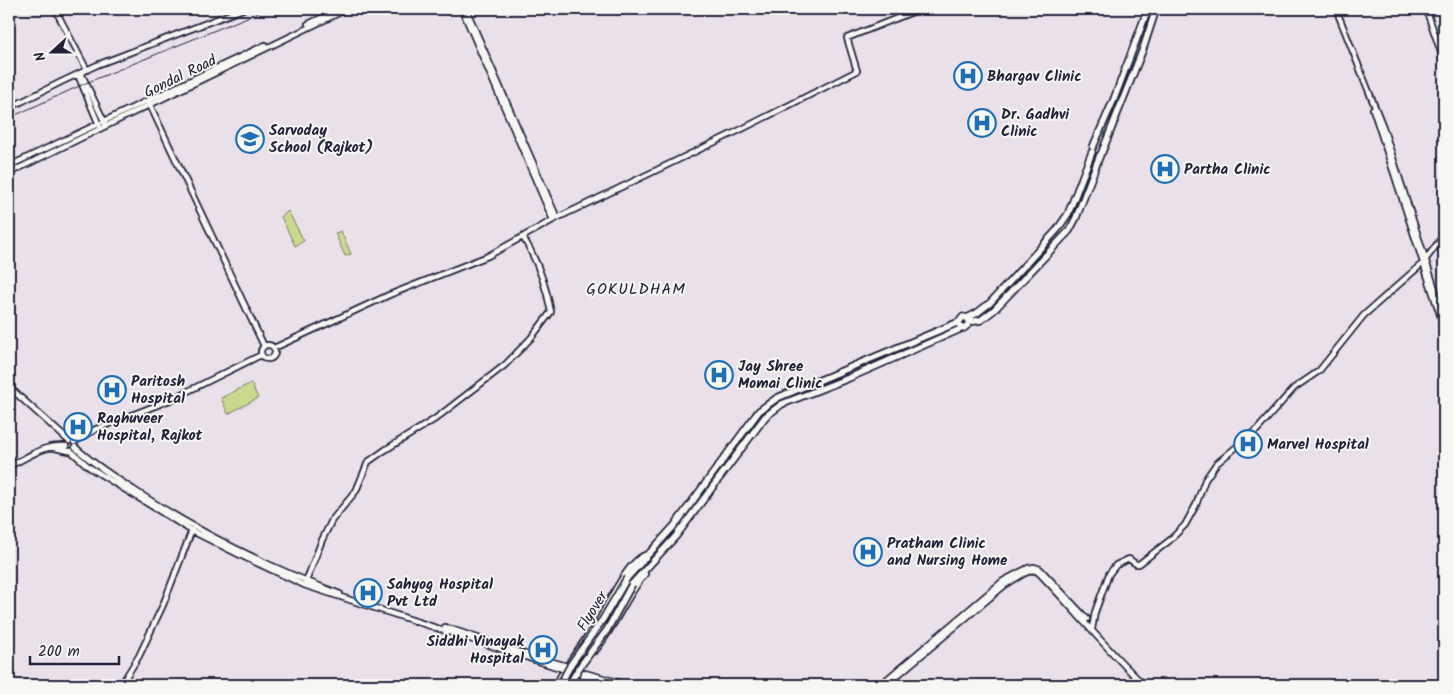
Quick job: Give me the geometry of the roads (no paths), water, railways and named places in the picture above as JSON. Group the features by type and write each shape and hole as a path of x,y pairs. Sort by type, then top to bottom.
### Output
{"highway":[{"path":"968,320 990,303 1057,230 1068,214 1148,9"},
{"path":"961,325 961,318 975,322 981,320 994,310 1069,231 1076,218 1143,49 1156,9"},
{"path":"1093,149 1100,146 1101,154"},
{"name":"Flyover","path":"560,685 571,664 603,619 627,578 676,524 759,411 777,398 961,325"},
{"name":"Flyover","path":"571,685 578,668 607,630 632,584 676,536 765,417 782,404 849,378 961,325"},
{"path":"740,438 745,440 744,447"},
{"path":"732,449 733,453 738,454"}],"street":[{"path":"55,9 87,70"},
{"path":"9,108 87,70 139,48 243,9"},
{"name":"Gondal Road","path":"148,103 340,9"},
{"name":"Gondal Road","path":"9,172 105,123 347,9"},
{"path":"462,9 555,219"},
{"path":"466,9 555,219"},
{"path":"274,348 389,294 482,259 555,219 742,129 857,70 846,38 920,9"},
{"path":"1336,9 1386,135 1444,327"},
{"path":"1426,9 1444,61"},
{"path":"79,74 105,123"},
{"path":"79,74 100,126"},
{"path":"148,103 264,346"},
{"name":"Gondal Road","path":"9,166 100,126"},
{"path":"1092,627 1102,590 1111,570 1131,558 1139,564 1179,532 1192,514 1206,480 1216,464 1257,430 1294,388 1319,370 1364,315 1424,262 1444,235"},
{"path":"305,583 332,520 356,491 368,462 436,419 505,365 531,338 551,312 548,294 534,256 523,237"},
{"path":"1424,262 1444,318"},
{"path":"264,346 269,345 274,348"},
{"path":"261,355 261,349 264,346"},
{"path":"261,355 266,359 271,358 274,354 274,348"},
{"path":"9,466 42,449 70,446 96,429 170,400 261,355"},
{"path":"9,387 54,428 89,467 249,560 305,583 567,668 574,664 578,673 616,685"},
{"path":"121,685 145,645 168,593 193,528"},
{"path":"556,685 570,661 597,623 626,572 640,557 648,554"},
{"path":"571,685 610,632 634,588 652,566 654,558"},
{"path":"880,685 1003,581 1028,568 1034,567 1040,569 1144,685"},
{"path":"886,685 1005,585 1030,571 1038,572 1092,627"},
{"path":"567,668 570,676 578,673 628,685"}],"railway":[{"path":"9,118 86,83 267,9"}],"place":[{"name":"Bhargav Clinic","path":"968,76"},
{"name":"Dr. Gadhvi Clinic","path":"982,123"},
{"name":"Sarvoday School (Rajkot)","path":"250,139"},
{"name":"Partha Clinic","path":"1165,169"},
{"name":"Jay Shree Momai Clinic","path":"719,375"},
{"name":"Paritosh Hospital","path":"112,390"},
{"name":"Raghuveer Hospital, Rajkot","path":"78,427"},
{"name":"Marvel Hospital","path":"1248,444"},
{"name":"Pratham Clinic and Nursing Home","path":"868,552"},
{"name":"Sahyog Hospital Pvt Ltd","path":"368,593"},
{"name":"Siddhi Vinayak Hospital","path":"543,650"}],"district":[{"name":"GOKULDHAM","path":"636,288"}]}
